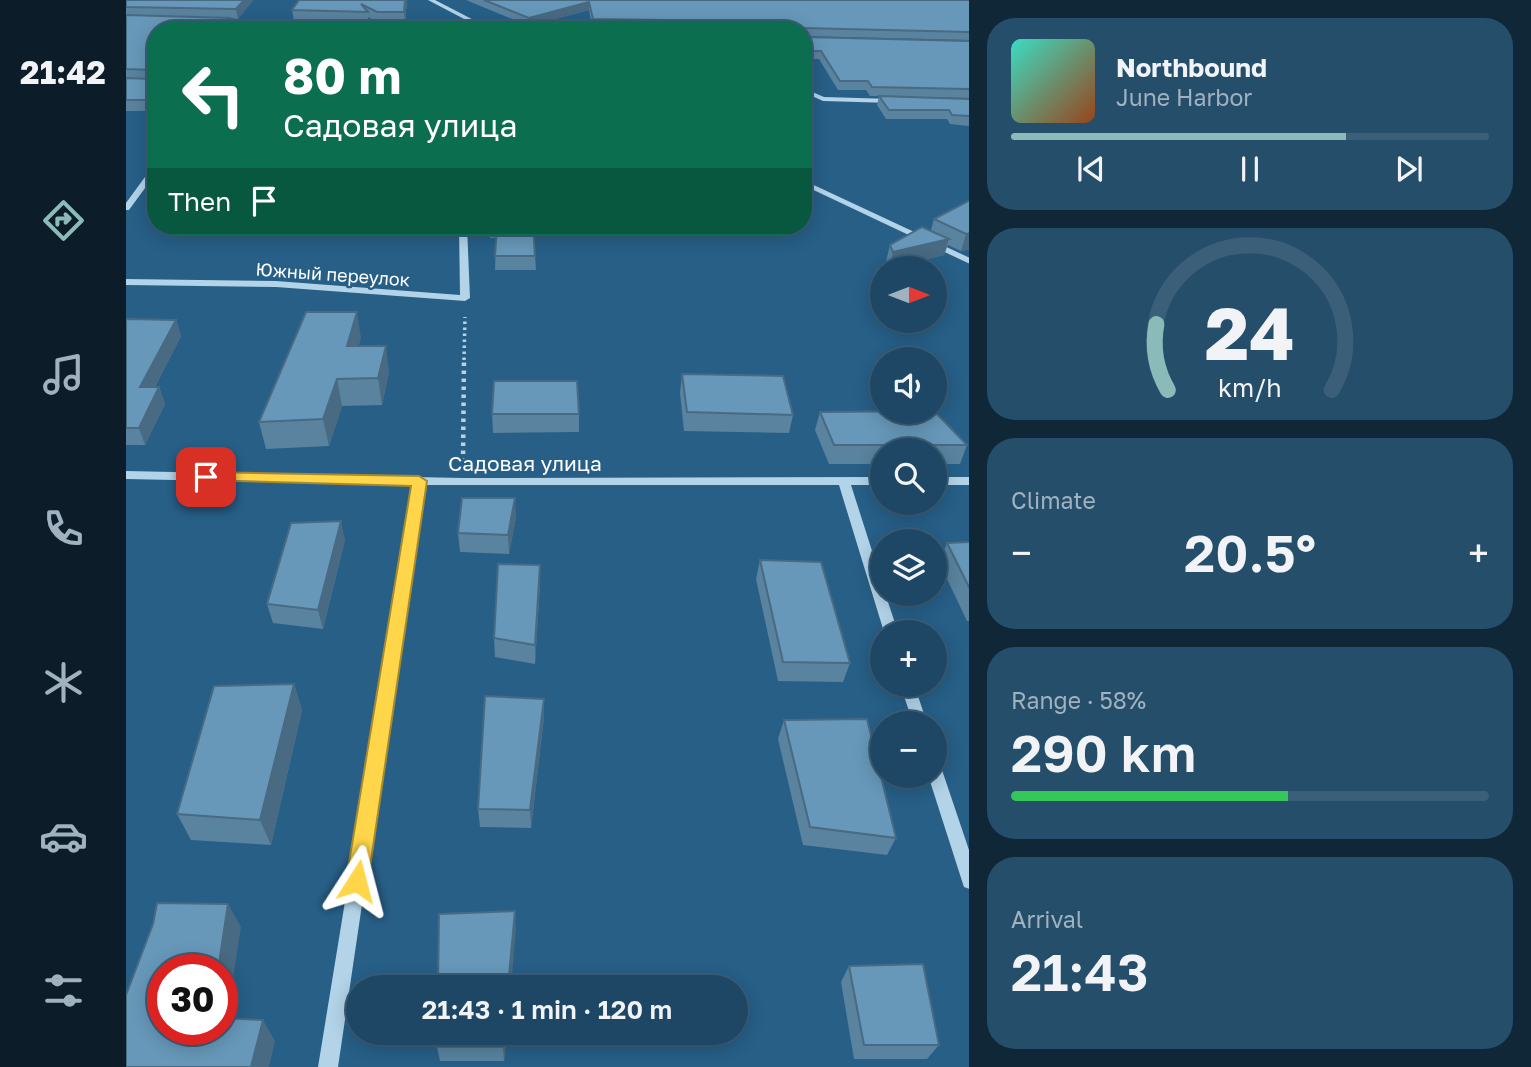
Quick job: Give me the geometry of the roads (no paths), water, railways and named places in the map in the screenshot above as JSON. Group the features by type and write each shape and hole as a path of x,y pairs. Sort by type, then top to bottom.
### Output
{"street":[{"path":"431,0 471,21"},
{"path":"812,94 823,99 903,101"},
{"path":"126,208 147,180"},
{"path":"812,186 969,262"},
{"name":"Южный переулок","path":"126,282 276,284 465,298 463,235"},
{"name":"Садовая улица","path":"126,475 463,482 870,481"},
{"path":"328,1067 419,481"},
{"path":"844,481 887,620"},
{"path":"947,481 969,481"},
{"path":"939,788 969,881"}]}
